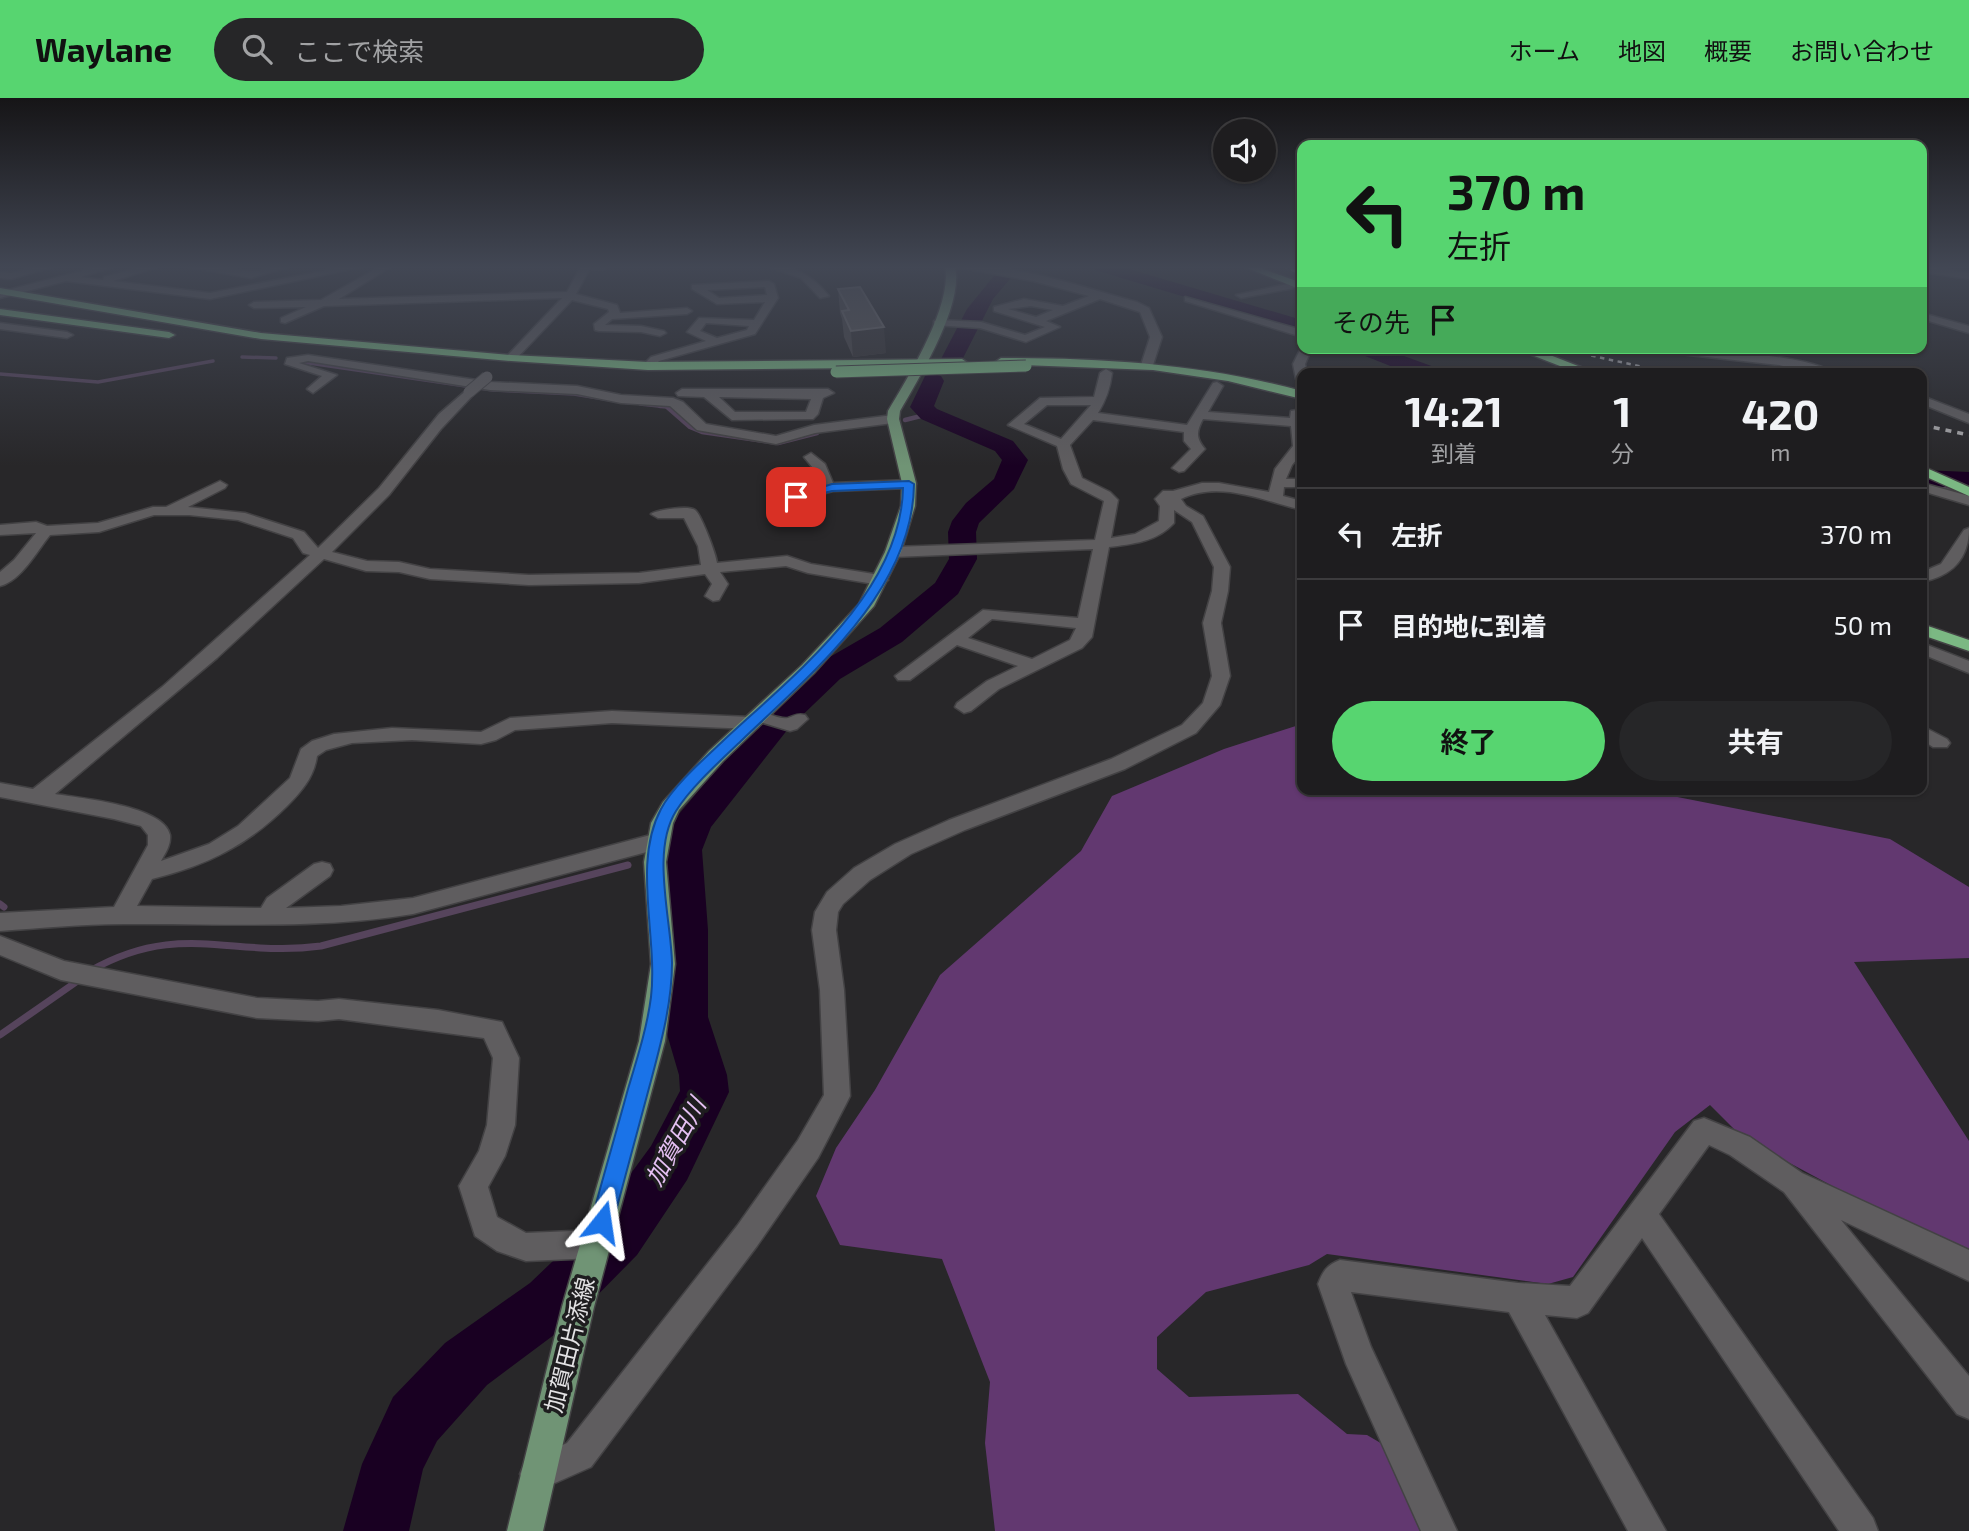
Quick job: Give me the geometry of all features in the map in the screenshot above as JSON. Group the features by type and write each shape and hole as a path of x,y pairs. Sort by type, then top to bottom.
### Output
{"highway":[{"path":"154,333 177,336"},
{"path":"205,333 384,355 614,369 836,372 1026,366 1090,367 1166,372 1225,381 1297,401"},
{"path":"243,333 480,356"},
{"path":"219,342 432,363"},
{"path":"281,344 326,344 648,366 1055,362 1147,365 1199,371 1297,394"},
{"path":"293,351 342,351"},
{"path":"1537,354 1576,368"},
{"path":"384,355 492,373 691,377 915,376 1007,372 1157,376 1217,386 1297,413"},
{"path":"525,359 614,369"},
{"path":"1927,472 1963,489"},
{"path":"1927,631 1969,646"}],"main road":[{"path":"893,419 894,411 938,333"},
{"name":"加賀田片添線","path":"524,1531 578,1307 586,1245 608,1199 652,1041 663,964 655,862 662,823 670,807 716,756 759,719 866,606 893,552 908,506 909,484 893,419"}],"street":[{"path":"50,333 67,335"},
{"path":"511,358 535,333"},
{"path":"695,333 717,342"},
{"path":"648,366 655,359 748,333"},
{"path":"1006,333 1026,339 1041,333"},
{"path":"1147,365 1156,337 1154,333"},
{"path":"1710,354 1766,360 1804,368"},
{"path":"313,389 331,374 291,364 291,360 308,358 490,386 577,390 621,399 678,398 708,394 823,394 812,414 808,416 732,416 708,394"},
{"path":"37,797 183,680 321,554 379,498 437,425 492,373"},
{"path":"1063,444 1090,416 1104,395 1106,373"},
{"path":"691,377 678,398 679,405 702,427 776,440 814,429 893,419"},
{"path":"1180,468 1198,449 1191,441 1191,429 1217,386"},
{"path":"1063,444 1015,425 1044,401 1100,401"},
{"path":"1927,402 1969,419"},
{"path":"1200,415 1297,414"},
{"path":"1090,416 1191,429"},
{"path":"964,707 993,685 1076,644 1083,637 1111,500 1105,494 1082,487 1074,478 1063,444"},
{"path":"1277,490 1278,474 1286,460 1297,450"},
{"path":"811,457 820,467 827,486 832,487"},
{"path":"796,497 832,487 909,484"},
{"path":"893,552 983,551 1102,544 1139,538 1156,531 1166,523 1168,514 1162,499 1164,496 1208,484 1277,490 1297,484"},
{"path":"172,510 220,485"},
{"path":"1927,488 1969,501"},
{"path":"1277,490 1297,503"},
{"path":"537,1474 579,1455 747,1236 808,1149 838,1096 832,990 824,930 827,912 835,898 862,874 903,849 957,825 1128,759 1189,729 1211,705 1221,676 1212,623 1220,591 1222,568 1198,519 1175,503 1173,497 1180,492"},
{"path":"0,530 36,527 45,531 99,527 153,511 172,510 240,516 299,534 309,550 321,554 366,566 399,566 430,574 529,580 639,578 768,561 787,561 808,568 880,580"},
{"path":"658,514 690,513 694,527 703,538 708,551 709,569 720,584 713,596"},
{"path":"0,581 20,563 45,531"},
{"path":"1927,575 1940,571 1949,563 1969,533"},
{"path":"1949,563 1966,567"},
{"path":"904,676 989,614 1085,624"},
{"path":"955,639 1034,665"},
{"path":"1927,650 1969,668"},
{"path":"147,872 177,866 232,844 290,791 306,772 308,753 326,743 379,734 478,738 510,724 612,717 794,722"},
{"path":"1927,735 1940,743"},
{"path":"0,790 148,821 159,833 159,845 147,872 121,915"},
{"path":"0,922 121,915 303,919 382,912 414,906 658,841"},
{"path":"267,918 275,904 322,870"},
{"path":"0,945 61,971 257,1008 318,1011 340,1009 493,1029 506,1058 501,1125 491,1156 473,1186 485,1226 508,1241 526,1247 586,1245"},
{"path":"1439,1531 1357,1353 1333,1284 1340,1275 1518,1298 1577,1302 1704,1130 1740,1146 1792,1182 1969,1266"},
{"path":"1792,1182 1969,1402"},
{"path":"1643,1215 1860,1531"},
{"path":"1518,1298 1648,1531"}],"shaded area":[{"path":"1297,726 1297,795 1667,795 1890,839 1969,887 1969,958 1854,962 1969,1141 1969,1251 1838,1189 1743,1138 1710,1105 1675,1132 1573,1277 1548,1284 1327,1254 1309,1265 1206,1292 1157,1337 1157,1369 1189,1397 1298,1394 1347,1434 1367,1435 1384,1445 1420,1531 995,1531 985,1443 990,1382 942,1259 840,1245 816,1196 836,1148 875,1090 940,975 1081,851 1112,796 1224,749"}],"waterway":[{"name":"加賀田川","path":"952,359 964,333"},
{"path":"1378,354 1416,368"},
{"path":"242,357 276,358"},
{"path":"0,374 98,382 213,361"},
{"path":"302,362 493,390 574,394 629,403"},
{"name":"加賀田川","path":"376,1531 393,1464 415,1419 466,1364 550,1303 618,1236 669,1163 705,1092 703,1075 685,1017 687,930 682,850 693,823 776,721 828,672 891,635 947,588 963,559 962,532 966,521 1005,483 1015,460 1004,446 929,414 922,407 933,381"},
{"path":"640,404 667,407"},
{"path":"660,406 667,407"},
{"path":"667,407 690,427 702,432 778,443 817,433"},
{"path":"905,420 929,414"},
{"path":"1927,478 1969,480"},
{"path":"1927,484 1950,491"},
{"path":"672,852 682,850"},
{"path":"90,971 122,956 151,947 179,944 260,948 321,946 628,865"},
{"path":"0,904 4,907"},
{"path":"0,1035 79,980"}],"railway":[{"path":"1584,354 1648,368"},
{"path":"1927,426 1969,435"}],"route":[{"path":"602,1222 652,1041 660,999 663,964 655,862 662,823 670,807 716,756 808,668 866,606 893,552 908,506 909,484 832,487 796,497"}]}
